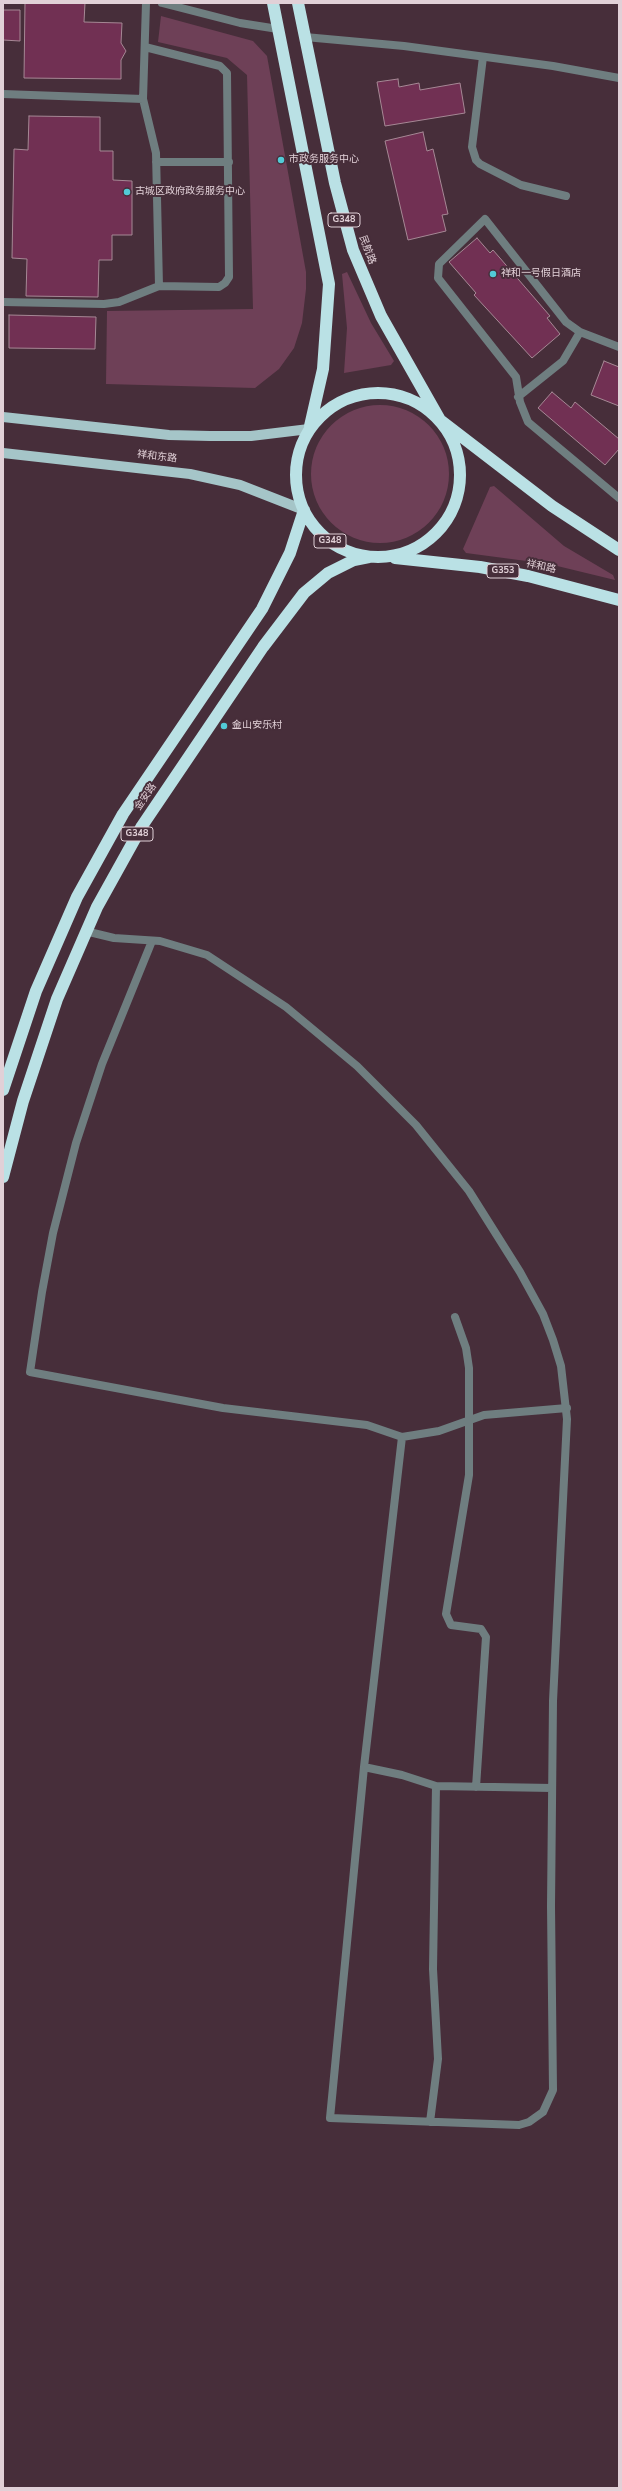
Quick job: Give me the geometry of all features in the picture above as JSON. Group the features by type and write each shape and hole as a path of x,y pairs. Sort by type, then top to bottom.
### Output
{"highway":[{"name":"G348","path":"273,3 329,284 323,369 309,429 298,456 296,471 296,486 304,510 315,528 326,539 354,553 369,557 384,557 407,552 427,542 448,519 455,506 461,476 460,461 456,446 440,420 422,406 402,396 371,392 343,400 319,417 309,429"},
{"name":"民航路","path":"298,3 335,183 353,250 381,316 440,420"},
{"path":"440,420 552,506 619,550"},
{"name":"金安路","path":"3,1090 36,991 80,890 123,814 262,609 290,553 304,510"},
{"name":"金安路","path":"3,1177 23,1101 57,999 85,931 118,866 142,826 255,659 304,593 328,573 348,563 369,557"},
{"name":"祥和路","path":"384,557 432,561 507,572 575,587 619,600"}],"main road":[{"path":"3,417 169,434 210,436 251,436 309,429"},
{"name":"祥和东路","path":"3,452 190,474 240,485 304,510"}],"street":[{"path":"146,3 143,99 156,162 159,286"},
{"path":"162,3 240,24 278,29"},
{"path":"305,37 404,46 619,78"},
{"path":"3,302 104,304 119,302 159,286 219,287 225,283 229,277 227,73 220,66 145,47"},
{"path":"483,57 472,147 476,160 480,164 521,184 566,196"},
{"path":"3,94 143,99"},
{"path":"156,162 229,162"},
{"path":"619,347 580,332 566,322 485,219 442,259 437,269 438,278 516,377 518,397 528,422 619,498"},
{"path":"518,397 563,361 580,332"},
{"path":"85,931 114,938 152,941 185,947 207,955 286,1007 357,1066 416,1125 441,1153 469,1191 520,1272 543,1314 561,1366 567,1408 567,1445 553,1702 553,2090 551,2098 538,2117 519,2125 330,2118 364,1767 402,1437"},
{"path":"152,941 102,1064 76,1143 50,1248 33,1345 30,1372 223,1408 367,1425 402,1437 439,1431 484,1415 567,1408"},
{"path":"455,1317 466,1348 469,1368 469,1475 446,1614 451,1625 481,1629 486,1637 476,1787"},
{"path":"364,1767 402,1775 436,1786 552,1788"},
{"path":"430,2122 438,2059 433,1969 436,1786"}],"shaded area":[{"path":"161,16 253,41 267,56 306,272 306,289 302,323 294,348 279,369 255,388 106,384 107,311 253,309 247,75 227,58 158,42"},
{"path":"347,272 371,323 394,361 391,365 344,373 347,328 342,274"},
{"path":"380,405 406,410 429,425 444,448 449,474 444,500 429,523 406,538 380,543 354,538 331,523 316,500 311,474 316,448 331,425 354,410"},
{"path":"494,486 564,546 613,575 615,580 549,564 466,553 463,549 490,487"}],"building":[{"path":"25,3 85,3 84,22 122,23 121,43 126,51 121,60 121,79 24,78"},
{"path":"3,10 20,10 20,41 3,40"},
{"path":"398,79 399,87 419,83 420,90 460,83 465,113 385,126 377,82"},
{"path":"29,116 100,117 100,151 113,151 113,180 132,181 132,235 112,235 112,260 99,260 98,297 26,296 27,259 12,258 14,149 28,150"},
{"path":"423,132 427,151 433,149 448,214 442,215 446,231 408,240 385,141"},
{"path":"477,238 490,253 493,250 550,316 547,318 560,334 532,358 474,295 476,293 449,262"},
{"path":"9,315 96,317 95,349 9,348"},
{"path":"604,361 619,367 619,406 591,395"},
{"path":"552,392 571,408 575,402 619,439 619,449 605,465 538,408"}],"place":[{"name":"市政务服务中心","path":"281,160"},
{"name":"古城区政府政务服务中心","path":"127,192"},
{"name":"祥和一号假日酒店","path":"493,274"},
{"name":"金山安乐村","path":"224,726"}]}
